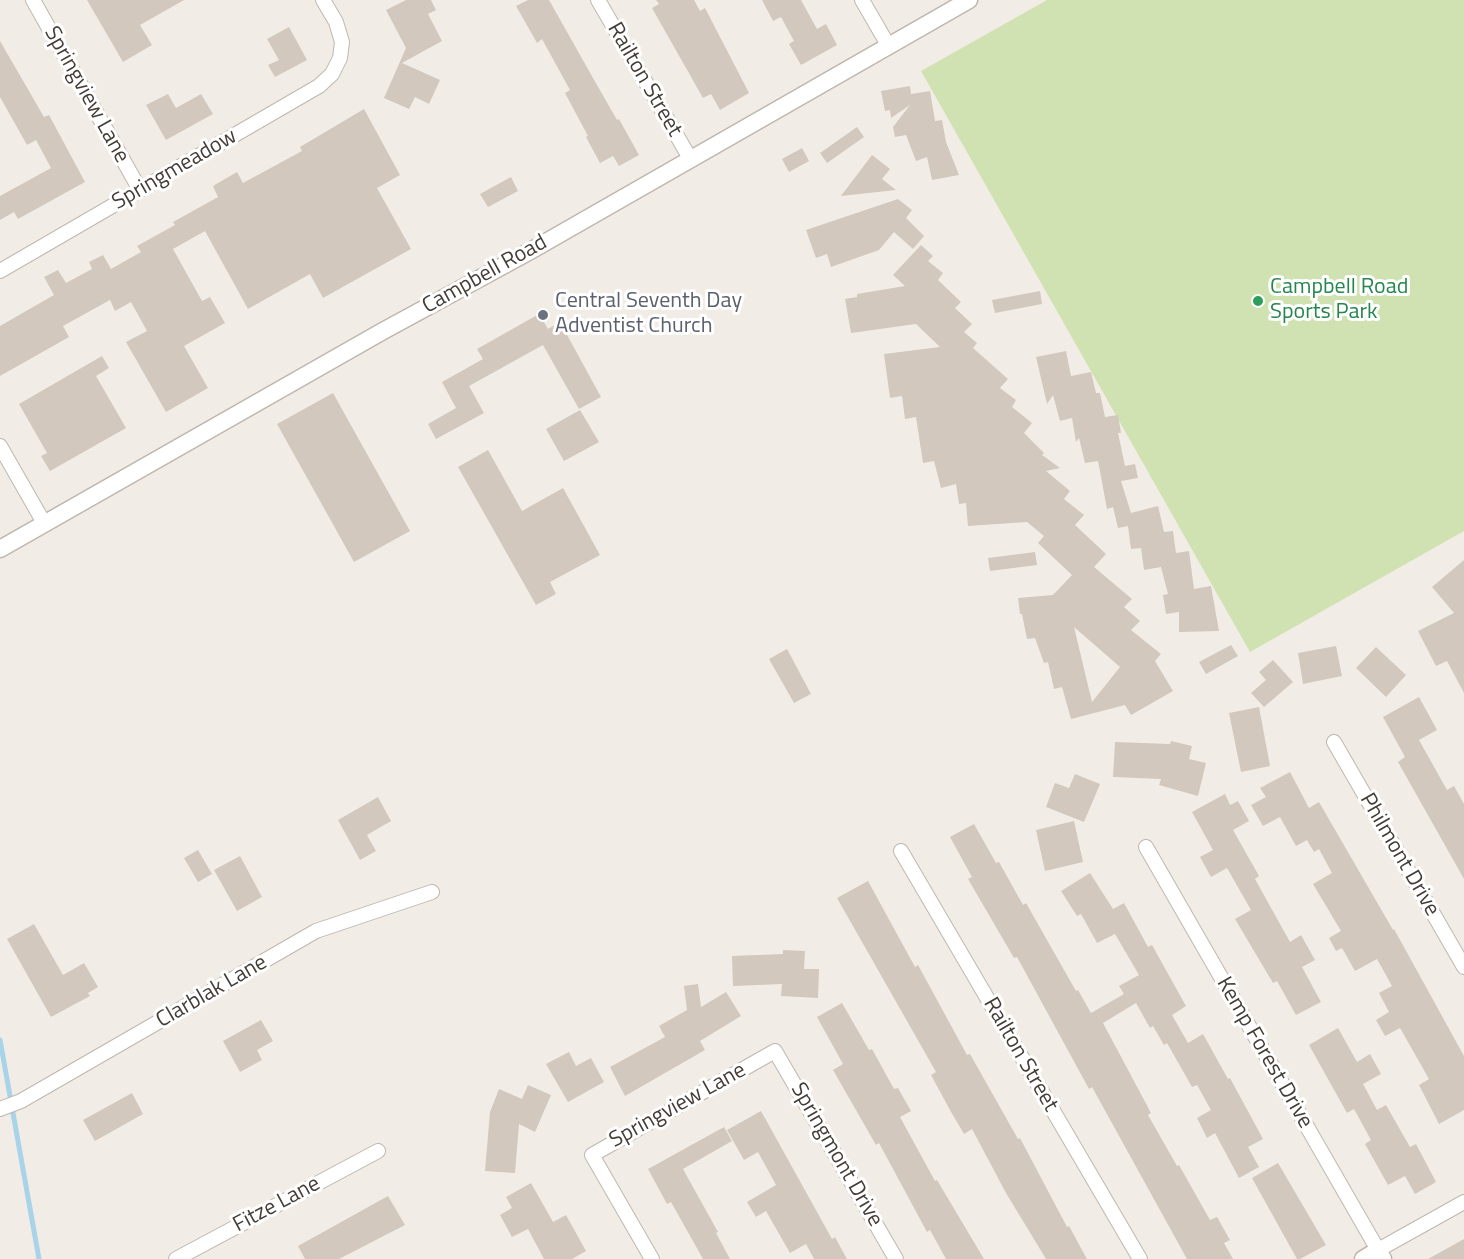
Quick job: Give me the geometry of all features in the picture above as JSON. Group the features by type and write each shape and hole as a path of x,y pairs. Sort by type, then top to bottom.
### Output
{"street":[{"name":"Springview Lane","path":"33,0 140,190"},
{"name":"Springmeadow","path":"0,271 318,86 332,74 340,58 342,42 336,22 323,0"},
{"name":"Railton Street","path":"598,0 691,160"},
{"path":"862,0 888,45"},
{"name":"Campbell Road","path":"0,549 691,160 969,0"},
{"path":"0,446 44,523"},
{"name":"Philmont Drive","path":"1334,742 1464,967"},
{"name":"Kemp Forest Drive","path":"1146,847 1380,1255"},
{"name":"Railton Street","path":"901,851 1140,1259"},
{"name":"Clarblak Lane","path":"0,1109 21,1101 316,932 432,892"},
{"name":"Springview Lane","path":"652,1259 592,1155 775,1051"},
{"name":"Springmont Drive","path":"775,1051 896,1259"},
{"name":"Fitze Lane","path":"176,1259 378,1151"},
{"path":"1363,1259 1380,1255 1464,1202"}],"green space":[{"name":"Campbell Road Sports Park","path":"1047,0 1464,0 1464,531 1250,652 921,71"}],"building":[{"path":"87,0 184,0 140,25 152,45 123,62"},
{"path":"406,0 431,0 436,10 428,14 442,41 402,63 440,80 429,104 415,97 409,109 384,98 406,48 386,10"},
{"path":"528,0 549,0 639,155 619,166 613,156 600,163 565,93 570,90 542,39 537,43 516,6"},
{"path":"656,0 694,0 700,11 705,8 749,93 720,110 711,94 703,98 652,8 659,4"},
{"path":"762,0 801,0 817,29 826,24 837,45 801,65 789,44 794,41 781,17 773,21"},
{"path":"289,27 307,60 275,77 268,65 279,60 267,39"},
{"path":"0,41 44,117 49,115 85,182 18,219 14,212 0,220 0,196 51,168 36,140 27,145 0,97"},
{"path":"910,86 911,94 930,91 935,121 942,120 946,142 959,175 932,180 927,157 916,161 906,135 895,137 893,127 910,105 891,118 890,110 885,111 881,91"},
{"path":"168,94 176,108 201,94 213,114 166,140 146,105"},
{"path":"364,109 400,175 377,188 411,249 323,298 310,274 248,309 205,231 173,249 202,301 210,297 225,323 184,346 208,388 166,412 126,342 147,331 131,302 115,311 110,300 63,326 69,337 0,376 0,326 54,295 44,277 58,270 66,283 92,269 89,262 103,255 111,269 141,252 137,246 175,225 173,222 218,197 213,186 237,172 243,183 302,151 300,147"},
{"path":"857,127 864,137 827,163 820,153"},
{"path":"802,148 809,161 789,172 782,159"},
{"path":"872,155 890,169 882,179 896,190 841,196"},
{"path":"511,177 518,191 488,207 480,194"},
{"path":"898,199 912,210 906,218 924,236 913,249 894,232 879,250 831,267 827,254 816,258 806,230"},
{"path":"921,245 933,256 928,261 943,273 938,280 961,302 955,308 972,324 964,332 977,343 973,348 1008,379 1000,388 1016,400 1012,407 1032,423 1024,433 1044,453 1042,455 1060,468 1046,471 1070,491 1064,499 1084,515 1075,525 1106,554 1094,567 1132,599 1124,607 1140,621 1131,630 1161,654 1155,661 1173,691 1131,715 1125,705 1071,719 1062,687 1054,689 1048,662 1044,663 1035,638 1027,639 1018,598 1053,595 1072,575 1038,543 1044,536 1027,522 968,526 966,503 959,504 956,484 941,488 934,461 923,463 916,417 905,419 902,396 890,398 884,354 940,347 916,324 851,333 845,299 857,297 857,294 905,286 893,275","holes":["1074,627 1120,667 1092,702"]},
{"path":"1040,291 1042,304 995,313 992,300"},
{"path":"539,314 548,329 560,322 601,397 579,409 543,345 469,386 484,413 436,439 428,424 456,408 442,382 483,359 477,349"},
{"path":"1066,351 1071,376 1091,372 1096,393 1100,393 1105,417 1118,415 1121,433 1118,433 1125,466 1135,464 1138,478 1121,481 1131,513 1158,506 1164,532 1173,531 1176,553 1189,551 1194,589 1211,586 1219,631 1179,632 1179,612 1166,614 1163,595 1168,594 1161,567 1144,570 1141,548 1131,549 1128,526 1118,528 1113,507 1107,509 1098,461 1085,463 1079,438 1076,442 1072,418 1060,421 1053,395 1047,404 1036,357"},
{"path":"102,356 109,368 96,376 126,428 50,471 41,456 47,453 19,404"},
{"path":"333,393 410,531 354,562 277,424"},
{"path":"580,410 599,442 564,461 546,429"},
{"path":"488,450 522,511 563,488 600,555 550,582 556,594 536,605 458,467"},
{"path":"1035,552 1037,565 990,571 988,558"},
{"path":"1464,560 1464,693 1447,661 1436,666 1418,631 1454,613 1432,587"},
{"path":"1231,645 1238,656 1206,674 1199,662"},
{"path":"1336,646 1342,676 1303,684 1298,653"},
{"path":"1376,647 1406,675 1386,697 1356,668"},
{"path":"787,649 811,694 794,703 769,659"},
{"path":"1273,660 1293,682 1264,707 1251,693 1266,680 1259,672"},
{"path":"1419,697 1437,730 1419,740 1447,790 1454,786 1464,804 1464,879 1398,762 1405,757 1383,717"},
{"path":"1259,707 1270,766 1241,772 1229,713"},
{"path":"1171,741 1192,746 1189,759 1206,763 1198,796 1159,785 1161,779 1113,777 1115,742 1170,744"},
{"path":"1290,772 1309,808 1319,802 1394,929 1464,1056 1464,1110 1439,1124 1419,1085 1429,1079 1400,1028 1385,1036 1376,1020 1389,1012 1379,993 1392,986 1377,959 1355,971 1342,948 1336,951 1329,938 1341,931 1313,884 1332,873 1319,849 1314,852 1307,840 1296,846 1280,817 1263,826 1251,805 1266,797 1260,788"},
{"path":"1075,774 1100,784 1084,822 1046,807 1055,783 1069,788"},
{"path":"1225,794 1230,805 1238,801 1249,821 1233,830 1259,876 1255,879 1290,942 1301,935 1315,960 1302,967 1321,1002 1296,1015 1277,981 1273,983 1235,919 1251,910 1227,868 1211,877 1200,857 1213,850 1192,812"},
{"path":"378,797 391,821 367,835 376,851 360,860 338,820"},
{"path":"1074,821 1083,862 1045,871 1036,830"},
{"path":"974,824 1023,905 1026,903 1091,1013 1124,994 1119,986 1139,975 1115,934 1097,943 1081,914 1077,916 1061,891 1090,873 1113,909 1124,903 1148,947 1152,945 1186,1006 1172,1015 1188,1043 1203,1034 1263,1139 1248,1147 1259,1167 1239,1178 1215,1133 1207,1138 1197,1118 1211,1110 1197,1085 1192,1087 1167,1043 1164,1045 1153,1026 1150,1028 1136,1003 1103,1023 1151,1113 1148,1115 1177,1166 1179,1165 1210,1220 1217,1217 1230,1240 1224,1243 1233,1259 1187,1259 1092,1087 1089,1089 1017,957 1014,958 968,879 972,877 950,837"},
{"path":"198,850 212,874 198,882 184,858"},
{"path":"240,856 262,897 237,911 214,870"},
{"path":"868,881 915,967 918,965 967,1055 970,1054 1018,1139 1020,1138 1067,1227 1069,1226 1087,1259 1046,1259 1006,1193 972,1129 964,1134 950,1110 931,1075 936,1072 837,898"},
{"path":"34,924 63,975 84,963 98,987 88,993 90,996 51,1017 7,939"},
{"path":"783,950 805,951 804,969 819,969 818,998 781,996 782,984 733,986 732,956 783,954"},
{"path":"698,984 701,1007 726,992 741,1016 700,1041 705,1050 625,1096 610,1067 665,1037 659,1026 687,1010 684,986"},
{"path":"842,1003 869,1050 872,1049 894,1089 898,1088 911,1111 900,1117 935,1181 937,1180 984,1259 946,1259 930,1230 927,1232 879,1143 876,1145 833,1070 843,1064 817,1017"},
{"path":"261,1020 273,1041 257,1050 262,1060 240,1072 223,1041"},
{"path":"1338,1028 1357,1062 1370,1054 1381,1074 1363,1084 1377,1110 1386,1105 1410,1147 1416,1144 1436,1182 1415,1194 1405,1176 1388,1185 1365,1144 1371,1140 1354,1109 1347,1113 1309,1045"},
{"path":"569,1052 576,1066 591,1058 604,1082 568,1102 546,1064"},
{"path":"528,1085 551,1095 535,1132 519,1124 515,1173 485,1171 490,1112 499,1089 522,1099"},
{"path":"132,1093 143,1114 95,1141 83,1120"},
{"path":"761,1111 832,1239 835,1237 847,1259 814,1259 806,1244 790,1253 766,1211 756,1217 747,1202 776,1185 758,1152 744,1160 727,1130"},
{"path":"724,1127 732,1141 683,1169 718,1232 716,1233 730,1259 703,1259 671,1202 667,1204 648,1169"},
{"path":"1278,1163 1326,1245 1300,1259 1297,1259 1252,1178"},
{"path":"531,1183 553,1222 566,1215 586,1251 572,1259 544,1259 528,1229 512,1237 500,1215 512,1208 506,1197"},
{"path":"388,1196 405,1225 339,1259 305,1259 298,1246"},
{"path":"1464,1239 1464,1259 1428,1259"}],"waterway":[{"path":"0,1040 39,1259"}],"place":[{"name":"Campbell Road Sports Park","path":"1258,301"},
{"name":"Central Seventh Day Adventist Church","path":"543,315"}]}
